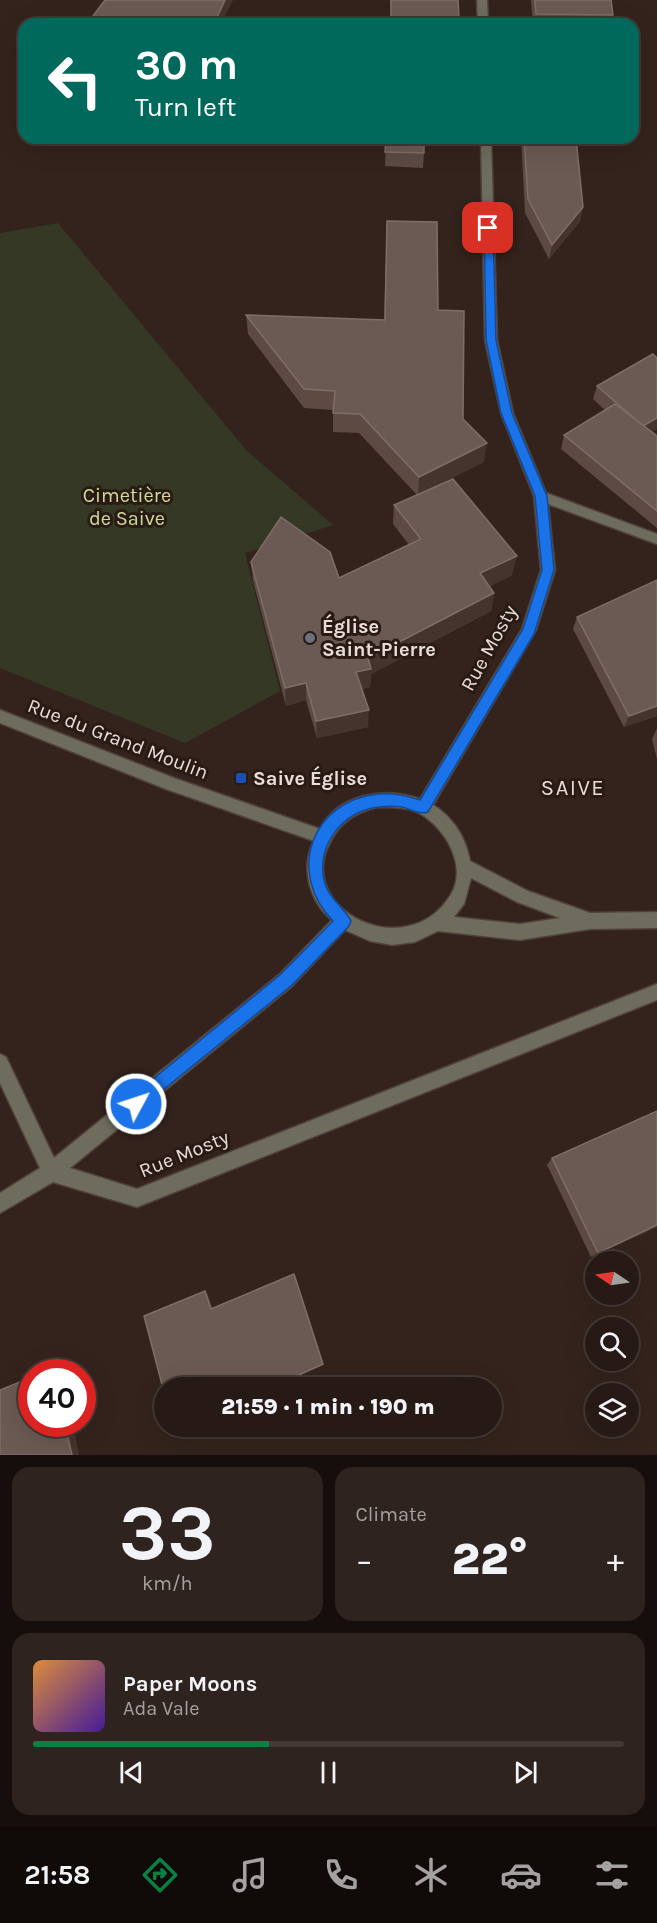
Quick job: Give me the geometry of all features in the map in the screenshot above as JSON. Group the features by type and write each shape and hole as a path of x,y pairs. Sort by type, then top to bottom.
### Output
{"street":[{"path":"482,0 483,18"},
{"name":"Rue Mosty","path":"423,808 529,630 548,570 541,496 507,413 491,340 486,144"},
{"path":"541,496 657,539"},
{"name":"Rue du Grand Moulin","path":"0,716 171,784 322,837"},
{"path":"377,800 401,801 423,808 444,822 458,842 464,866 462,887 453,907 437,922 415,934 390,937 366,933 343,921 326,903 317,882 315,859 322,837 335,819 354,807 377,800"},
{"path":"464,866 523,897 590,921"},
{"path":"437,922 520,932 590,921 657,920"},
{"path":"0,1204 51,1172 286,980 343,921"},
{"name":"Rue Mosty","path":"51,1172 136,1197 657,992"},
{"path":"0,1063 51,1172"}],"green space":[{"name":"Cimetière de Saive","path":"58,223 246,450 333,525 245,553 280,691 185,743 0,668 0,233"}],"building":[{"path":"105,0 225,0 217,18 92,18"},
{"path":"391,0 458,0 459,18 391,18"},
{"path":"535,0 611,0 613,15 536,14"},
{"path":"386,144 424,144 424,153 385,152"},
{"path":"524,144 577,144 583,207 552,245 528,199"},
{"path":"387,221 437,222 438,310 464,311 463,419 487,443 419,477 360,414 333,413 335,391 304,389 246,315 385,320"},
{"path":"653,354 657,358 657,418 643,426 597,386"},
{"path":"615,404 657,436 657,511 564,435"},
{"path":"453,479 517,556 480,573 494,593 368,658 371,669 356,672 369,710 316,721 306,683 285,688 251,562 281,517 330,552 339,578 421,539 394,505"},
{"path":"657,580 657,706 629,716 577,617"},
{"path":"657,1111 657,1225 602,1251 597,1251 552,1158"},
{"path":"294,1274 323,1364 294,1377 160,1377 144,1316 205,1291 211,1309"},
{"path":"18,1383 18,1437 68,1437 72,1455 0,1455 0,1390"}],"place":[{"name":"Église Saint-Pierre","path":"310,638"},
{"name":"Saive Église","path":"241,778"}],"district":[{"name":"SAIVE","path":"573,788"}],"route":[{"path":"136,1104 286,980 343,921 326,903 317,882 315,859 322,837 335,819 354,807 377,800 401,801 423,808 529,630 548,570 541,496 507,413 491,340 488,228"}]}
